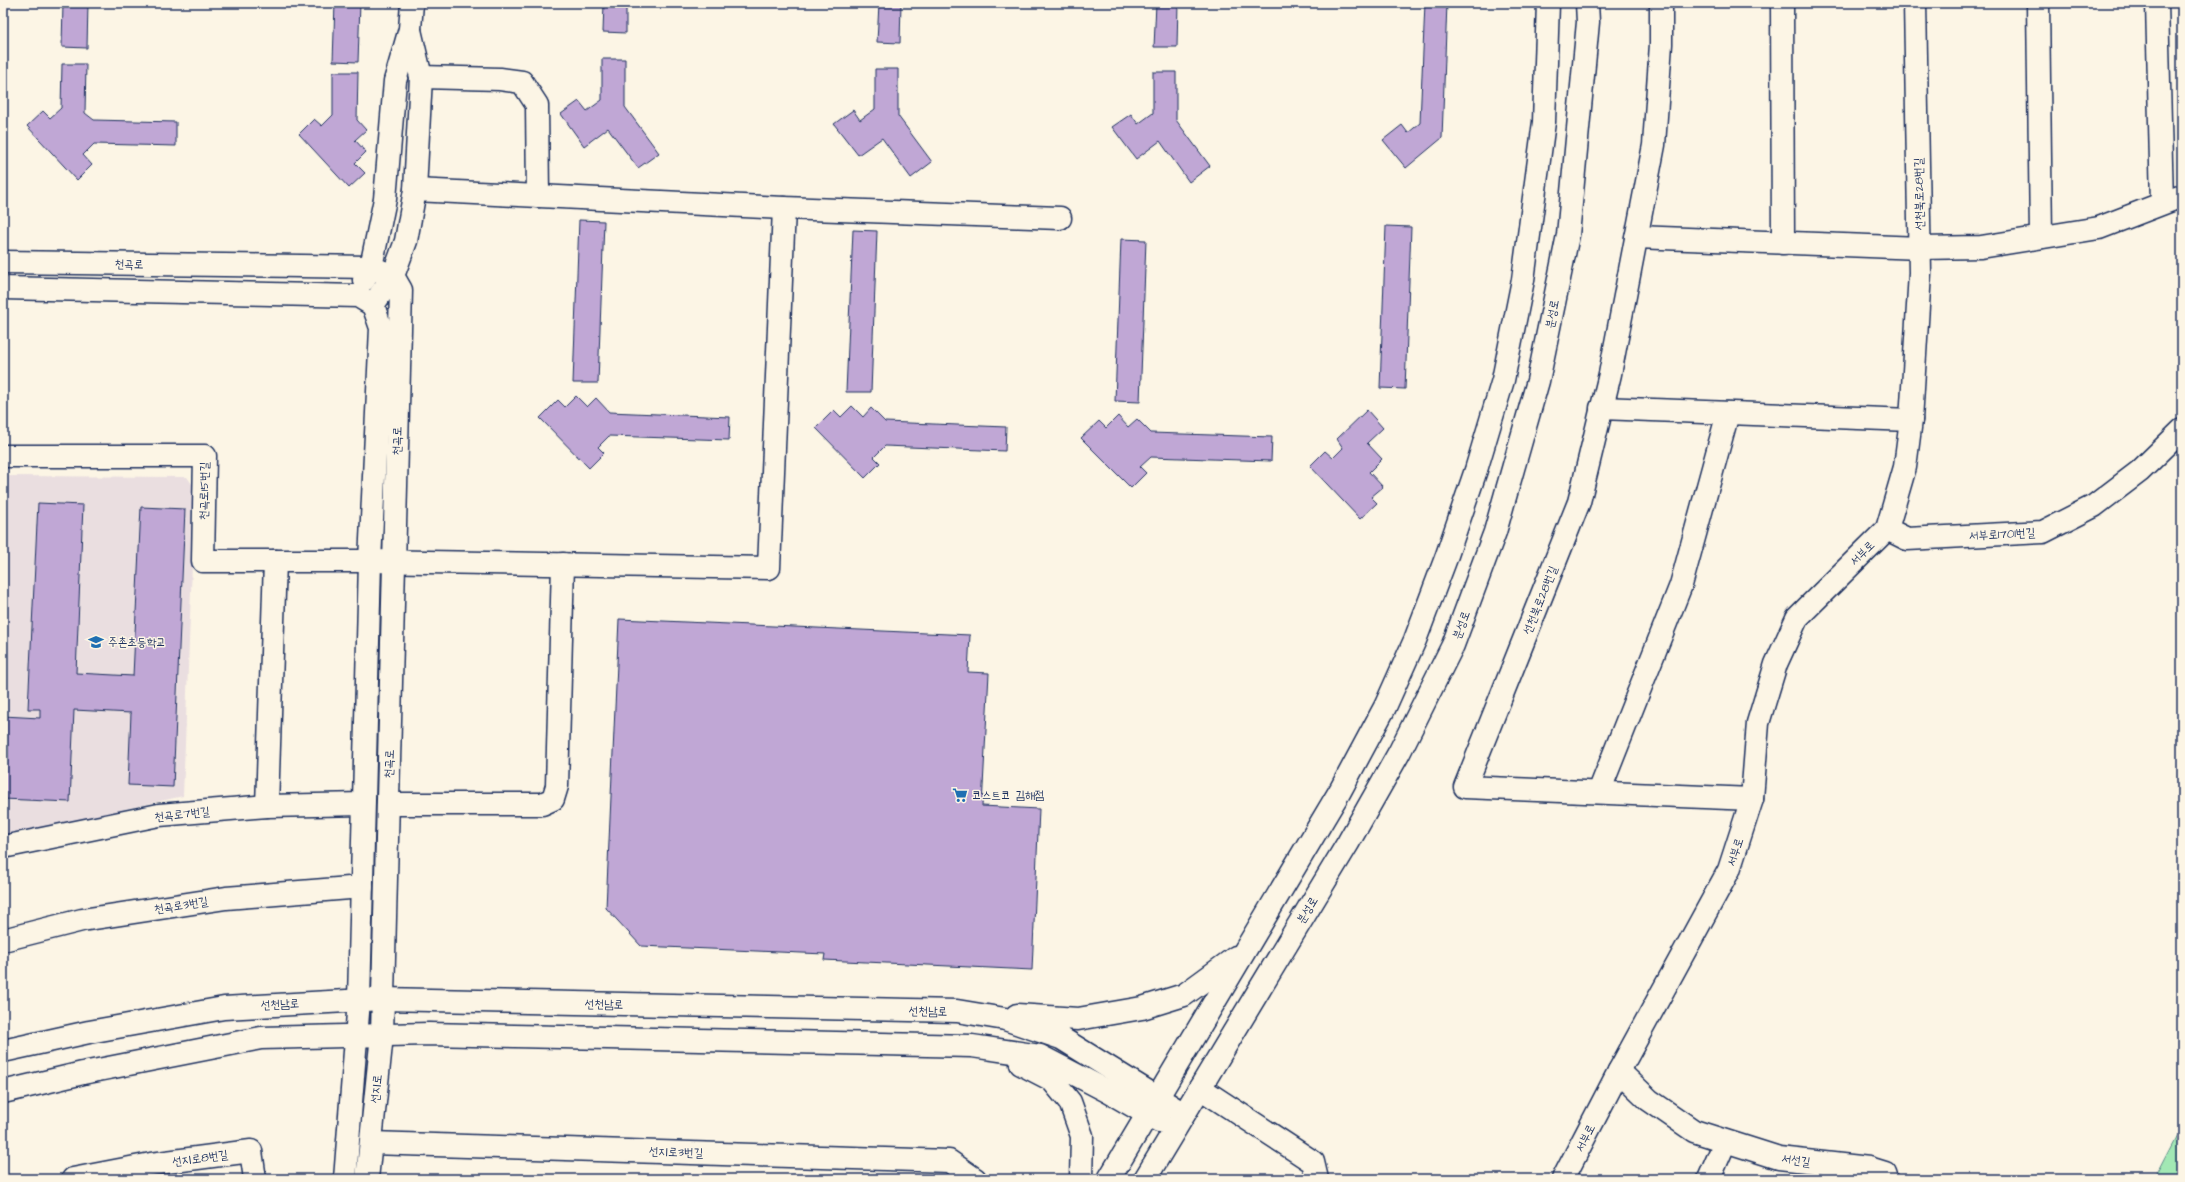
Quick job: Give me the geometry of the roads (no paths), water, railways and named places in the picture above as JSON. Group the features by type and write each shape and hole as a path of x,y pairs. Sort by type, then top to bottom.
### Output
{"street":[{"path":"365,301 385,199 395,82 410,29 412,3"},
{"path":"1109,1179 1340,791 1384,707 1415,640 1446,558 1476,470 1503,380 1523,280 1544,122 1548,3"},
{"name":"분성로","path":"1145,1179 1348,843 1399,753 1453,645 1495,532 1538,381 1568,235 1588,22 1587,3"},
{"name":"선천북로28번길","path":"1599,792 1465,787 1578,502 1601,408 1654,145 1661,44 1661,3"},
{"path":"1782,3 1782,243"},
{"name":"선천북로28번길","path":"1636,237 1920,248 1915,3"},
{"path":"2038,3 2042,237"},
{"path":"2157,3 2162,203"},
{"path":"3,288 365,301 393,276 406,241 415,190 421,77 410,29"},
{"path":"421,77 500,79 522,82 537,105 538,196"},
{"path":"415,190 784,208 1060,218"},
{"path":"1886,529 1905,467 1911,420 1920,273 1920,248 1981,247 2099,228 2182,196"},
{"name":"천곡로15번길","path":"3,456 204,456 203,561 394,561 769,568 784,208"},
{"name":"천곡로","path":"3,262 371,267 393,276 401,290 382,999"},
{"name":"천곡로","path":"359,1000 370,561 381,328 365,301"},
{"path":"1601,408 1911,420"},
{"path":"1728,413 1681,585 1599,792 1752,799"},
{"name":"서부로1701번길","path":"1886,529 1907,539 2043,532 2094,506 2140,472 2182,430"},
{"name":"서부로","path":"1563,1179 1619,1071 1729,870 1752,799 1758,723 1776,664 1797,618 1886,529"},
{"path":"267,806 276,561"},
{"path":"388,804 542,804 553,799 557,786 563,564"},
{"name":"천곡로7번길","path":"3,847 160,815 267,806 363,804"},
{"name":"천곡로3번길","path":"3,940 82,920 226,898 362,888"},
{"path":"957,1011 1078,1019 1142,1008 1184,995 1243,952"},
{"name":"선천남로","path":"3,1051 89,1032 224,1008 382,999 957,1011 1005,1019 1061,1038 1152,1105 1180,1122"},
{"name":"선지로","path":"367,1179 382,1035 382,999"},
{"name":"선지로","path":"345,1179 359,1000"},
{"name":"선천남로","path":"3,1092 83,1073 261,1038 429,1034 948,1046 993,1049 1040,1056 1152,1105"},
{"path":"993,1049 1052,1080 1070,1102 1082,1136 1081,1179"},
{"name":"서선길","path":"1619,1071 1649,1100 1694,1131 1779,1158 1869,1168 1885,1173 1887,1179"},
{"path":"1200,1088 1313,1162 1317,1179"},
{"path":"1709,1179 1725,1142"},
{"name":"선지로3번길","path":"371,1143 949,1161 975,1179"},
{"name":"선지로8번길","path":"73,1179 151,1164 251,1151 255,1179"}],"place":[{"name":"주촌초등학교","path":"96,642"},
{"name":"코스트코 김해점","path":"960,795"}]}
